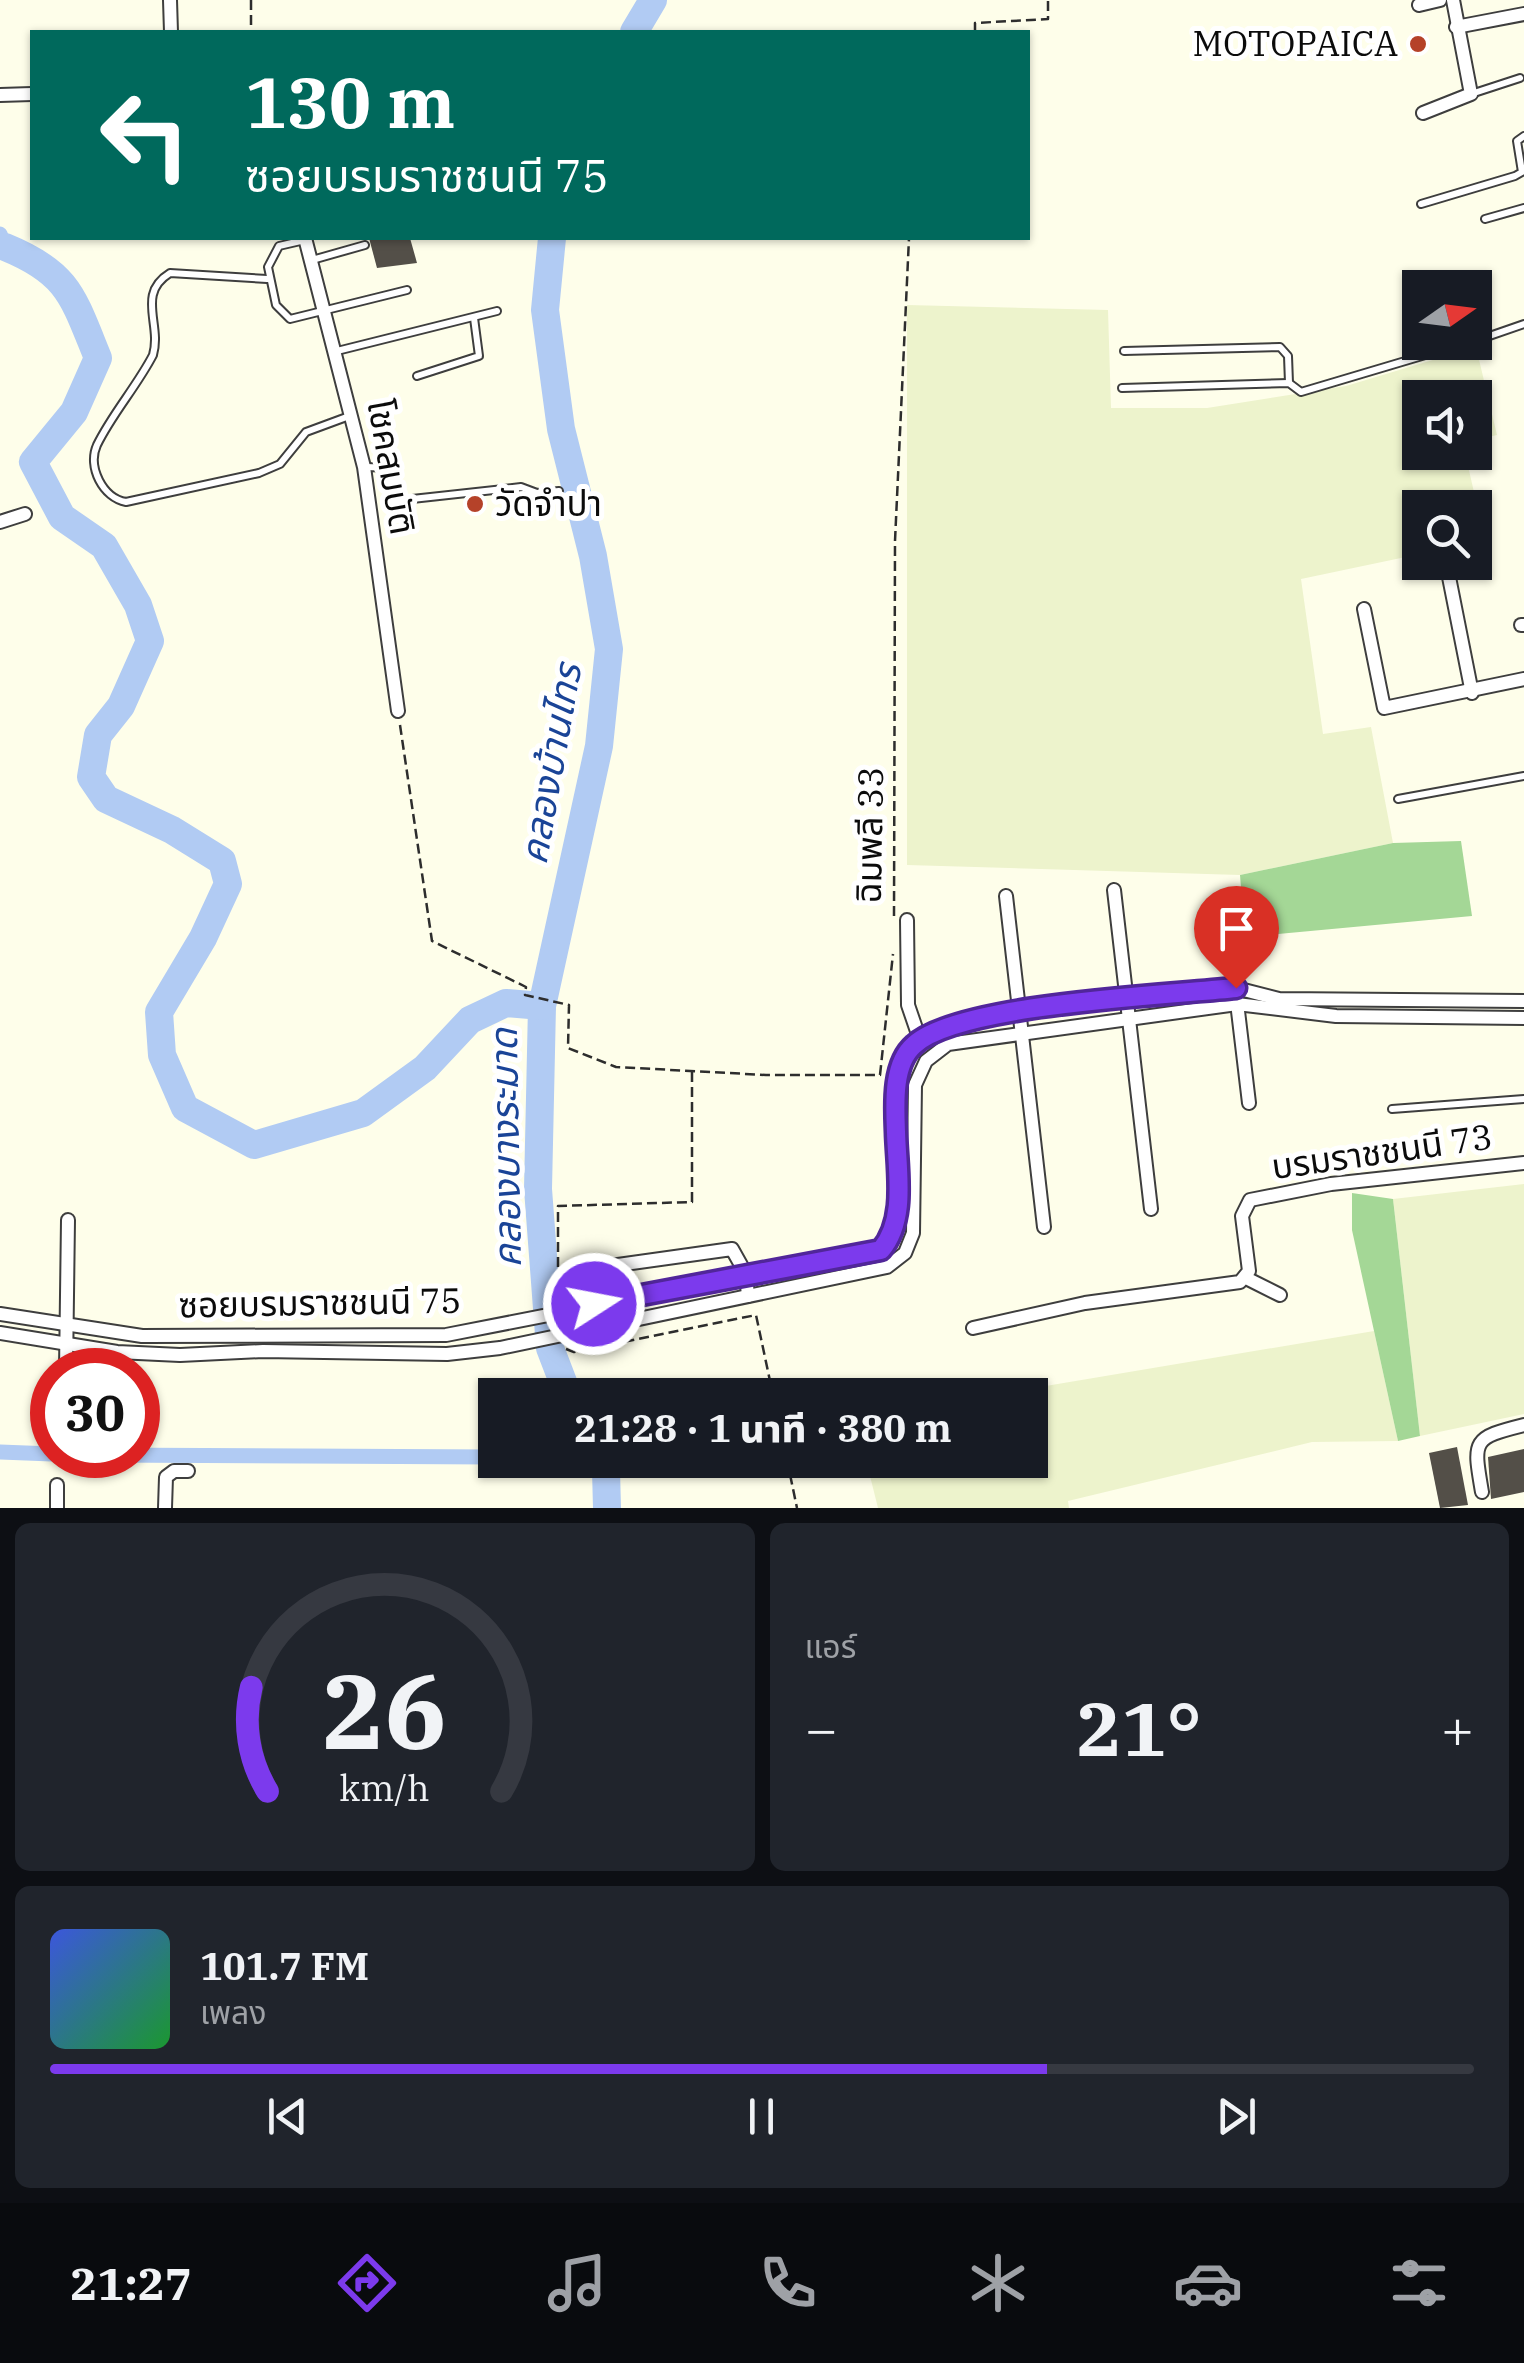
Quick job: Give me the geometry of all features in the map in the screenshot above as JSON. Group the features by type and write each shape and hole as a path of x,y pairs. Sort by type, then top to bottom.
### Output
{"street":[{"path":"170,0 171,30"},
{"path":"1419,4 1440,0"},
{"path":"1424,113 1471,94 1453,0"},
{"path":"1456,27 1524,14"},
{"path":"0,95 30,94"},
{"name":"โชคสมบัติ","path":"306,240 338,351 364,467 398,711"},
{"path":"0,522 24,514"},
{"path":"1450,580 1472,692"},
{"path":"1364,608 1384,708 1524,679"},
{"path":"1114,890 1151,1209"},
{"path":"1006,896 1044,1226"},
{"path":"1227,919 1249,1103"},
{"path":"907,920 908,1005 920,1040 963,1021 1236,988 1279,998 1524,1001"},
{"name":"ซอยบรมราชชนนี 75","path":"0,1333 180,1356 302,1351 433,1355 500,1348 597,1324 887,1267 905,1253 914,1208 915,1085 926,1061 948,1044 1236,1004 1336,1016 1524,1018"},
{"name":"ซอยบรมราชชนนี 75","path":"0,1314 68,1326 190,1337 446,1335 881,1250 894,1236 899,1072 911,1046 920,1040"},
{"name":"บรมราชชนนี 73","path":"1246,1278 1249,1271 1242,1216 1250,1200 1332,1184 1524,1163"},
{"path":"67,1348 68,1220"},
{"path":"575,1271 729,1249 746,1274 748,1296"},
{"path":"972,1328 1085,1303 1246,1278 1280,1295"},
{"path":"1482,1492 1475,1451 1478,1442 1486,1435 1524,1425"},
{"path":"165,1508 166,1478 174,1471 188,1471"},
{"path":"57,1485 57,1508"}],"lane":[{"path":"1471,94 1520,78"},
{"path":"1421,204 1516,176 1522,172 1523,162 1517,141 1524,136"},
{"path":"1485,220 1524,208"},
{"path":"300,240 273,250 268,279 276,305 290,319 407,290"},
{"path":"312,260 366,245"},
{"path":"268,279 170,273 155,284 150,301 154,355 96,447 97,479 108,493 126,502 259,472 280,464 306,432 353,414"},
{"path":"338,351 497,311"},
{"path":"417,376 479,356 474,318"},
{"path":"1492,335 1524,324"},
{"path":"1124,351 1280,346 1288,356 1293,390 1308,390 1410,360"},
{"path":"1122,388 1289,383"},
{"path":"364,467 392,468 402,500 521,486 536,493 559,491"},
{"path":"1398,800 1524,776"},
{"path":"1392,1109 1524,1099"}],"path":[{"path":"251,0 251,30"},
{"path":"974,30 976,23 1048,19 1048,0"},
{"name":"ฉิมพลี 33","path":"894,930 895,541 909,240"},
{"name":"ฉิมพลี 33","path":"398,711 432,940 526,987 525,995 570,1005 568,1048 616,1067 766,1075 880,1075 893,950"},
{"path":"791,1478 797,1508"}],"green space":[{"path":"907,305 1108,310 1111,408 1207,408 1346,386 1433,360 1479,360 1484,380 1402,380 1402,470 1469,470 1474,490 1402,490 1402,558 1301,579 1323,734 1371,727 1393,843 1240,875 907,865"},
{"path":"1461,841 1472,916 1245,937 1240,875 1393,843"},
{"path":"1524,1184 1524,1414 1420,1436 1393,1199"},
{"path":"1352,1193 1393,1199 1420,1436 1398,1441 1352,1230"},
{"path":"1374,1331 1398,1441 1312,1442 1068,1501 1069,1508 878,1508 870,1478 1048,1478 1048,1386"}],"building":[{"path":"370,240 411,240 417,263 377,268"},
{"path":"1457,1447 1468,1505 1440,1508 1429,1453"},
{"path":"1524,1449 1524,1492 1491,1499 1488,1457"}],"waterway":[{"name":"คลองบ้านไทร","path":"635,30 653,0"},
{"path":"0,234 5,247 0,249"},
{"name":"คลองบ้านไทร","path":"552,240 545,310 561,429 593,556 609,649 599,746 542,1006 538,1189 550,1348 561,1378"},
{"name":"คลองบางระมาด","path":"5,247 56,277 74,303 98,358 74,412 33,462 62,517 104,546 138,605 150,641 121,706 98,735 91,777 106,799 172,830 222,861 228,884 203,938 159,1012 162,1055 185,1108 254,1145 363,1113 425,1068 470,1020 506,1003 542,1006"},
{"path":"0,1452 30,1453"},
{"path":"160,1455 478,1457"},
{"name":"คลองบางระมาด","path":"606,1478 607,1508"}],"place":[{"name":"MOTOPAICA","path":"1418,44"},
{"name":"วัดจำปา","path":"475,504"}],"route":[{"path":"594,1304 881,1250 894,1236 898,1210 895,1112 899,1072 911,1046 934,1031 963,1021 1019,1012 1236,988"}]}
